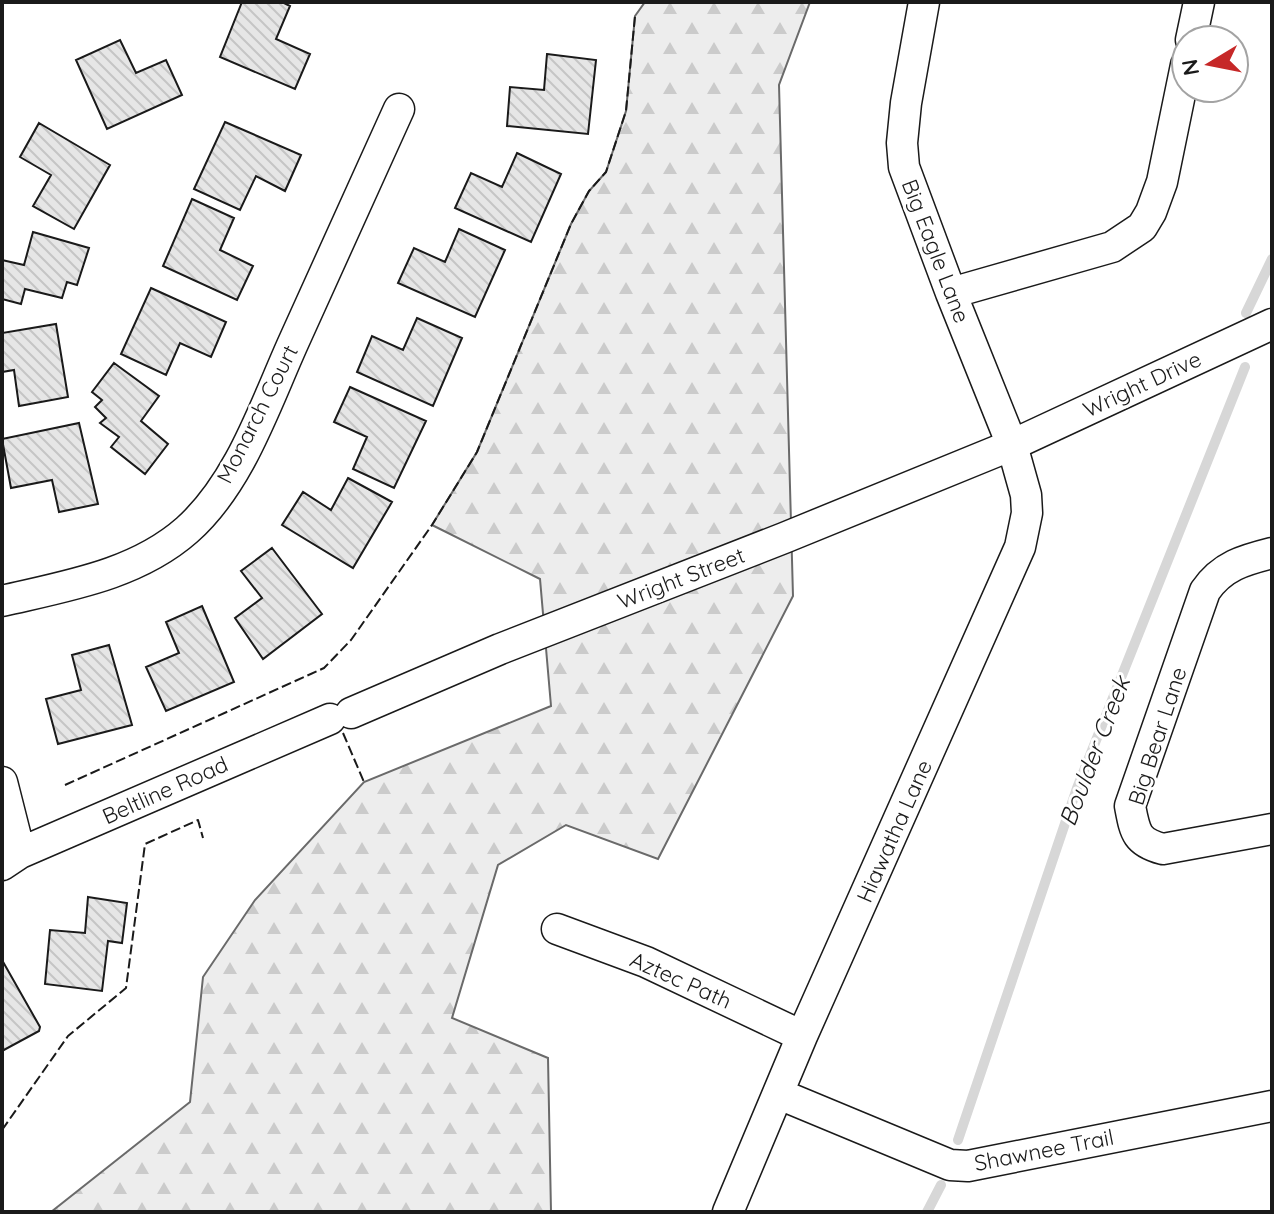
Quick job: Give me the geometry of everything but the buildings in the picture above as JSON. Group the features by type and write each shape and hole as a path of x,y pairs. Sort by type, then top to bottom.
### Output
{"street":[{"name":"Big Eagle Lane","path":"924,2 906,103 902,143 904,167 1012,445"},
{"path":"1194,24 1199,2"},
{"path":"951,293 1112,247 1142,227 1162,182 1178,104"},
{"name":"Monarch Court","path":"2,601 95,580 167,544 187,530 209,507 246,447 399,109"},
{"name":"Wright Drive","path":"1012,445 1272,324"},
{"name":"Wright Street","path":"340,716 1012,445"},
{"name":"Hiawatha Lane","path":"728,1212 802,1036 1020,547 1027,523 1026,504 1012,445"},
{"name":"Big Bear Lane","path":"1272,553 1236,562 1213,579 1205,591 1130,806 1138,836 1146,845 1163,849 1272,829"},
{"name":"Beltline Road","path":"11,859 340,716"},
{"path":"2,782 11,859"},
{"name":"Aztec Path","path":"557,929 646,962 802,1036"},
{"name":"Shawnee Trail","path":"779,1094 950,1165 968,1166 1272,1106"}],"green space":[{"path":"645,2 810,2 779,85 793,596 658,859 566,825 498,865 452,1018 548,1058 551,1212 51,1212 190,1102 203,977 255,900 364,782 551,706 540,579 432,525 477,452 571,224 589,191 606,172 626,111 635,16"}],"waterway":[{"name":"Boulder Creek","path":"1246,313 1272,259"},
{"name":"Boulder Creek","path":"958,1140 1077,788 1245,367"},
{"name":"Boulder Creek","path":"927,1212 941,1185"}],"fence":[{"path":"65,785 324,668 351,640 432,525 477,452 571,224 589,191 606,172 626,111 635,16"},
{"path":"343,733 364,782"},
{"path":"2,1130 68,1036 126,988 145,844 198,820 203,838"}]}
